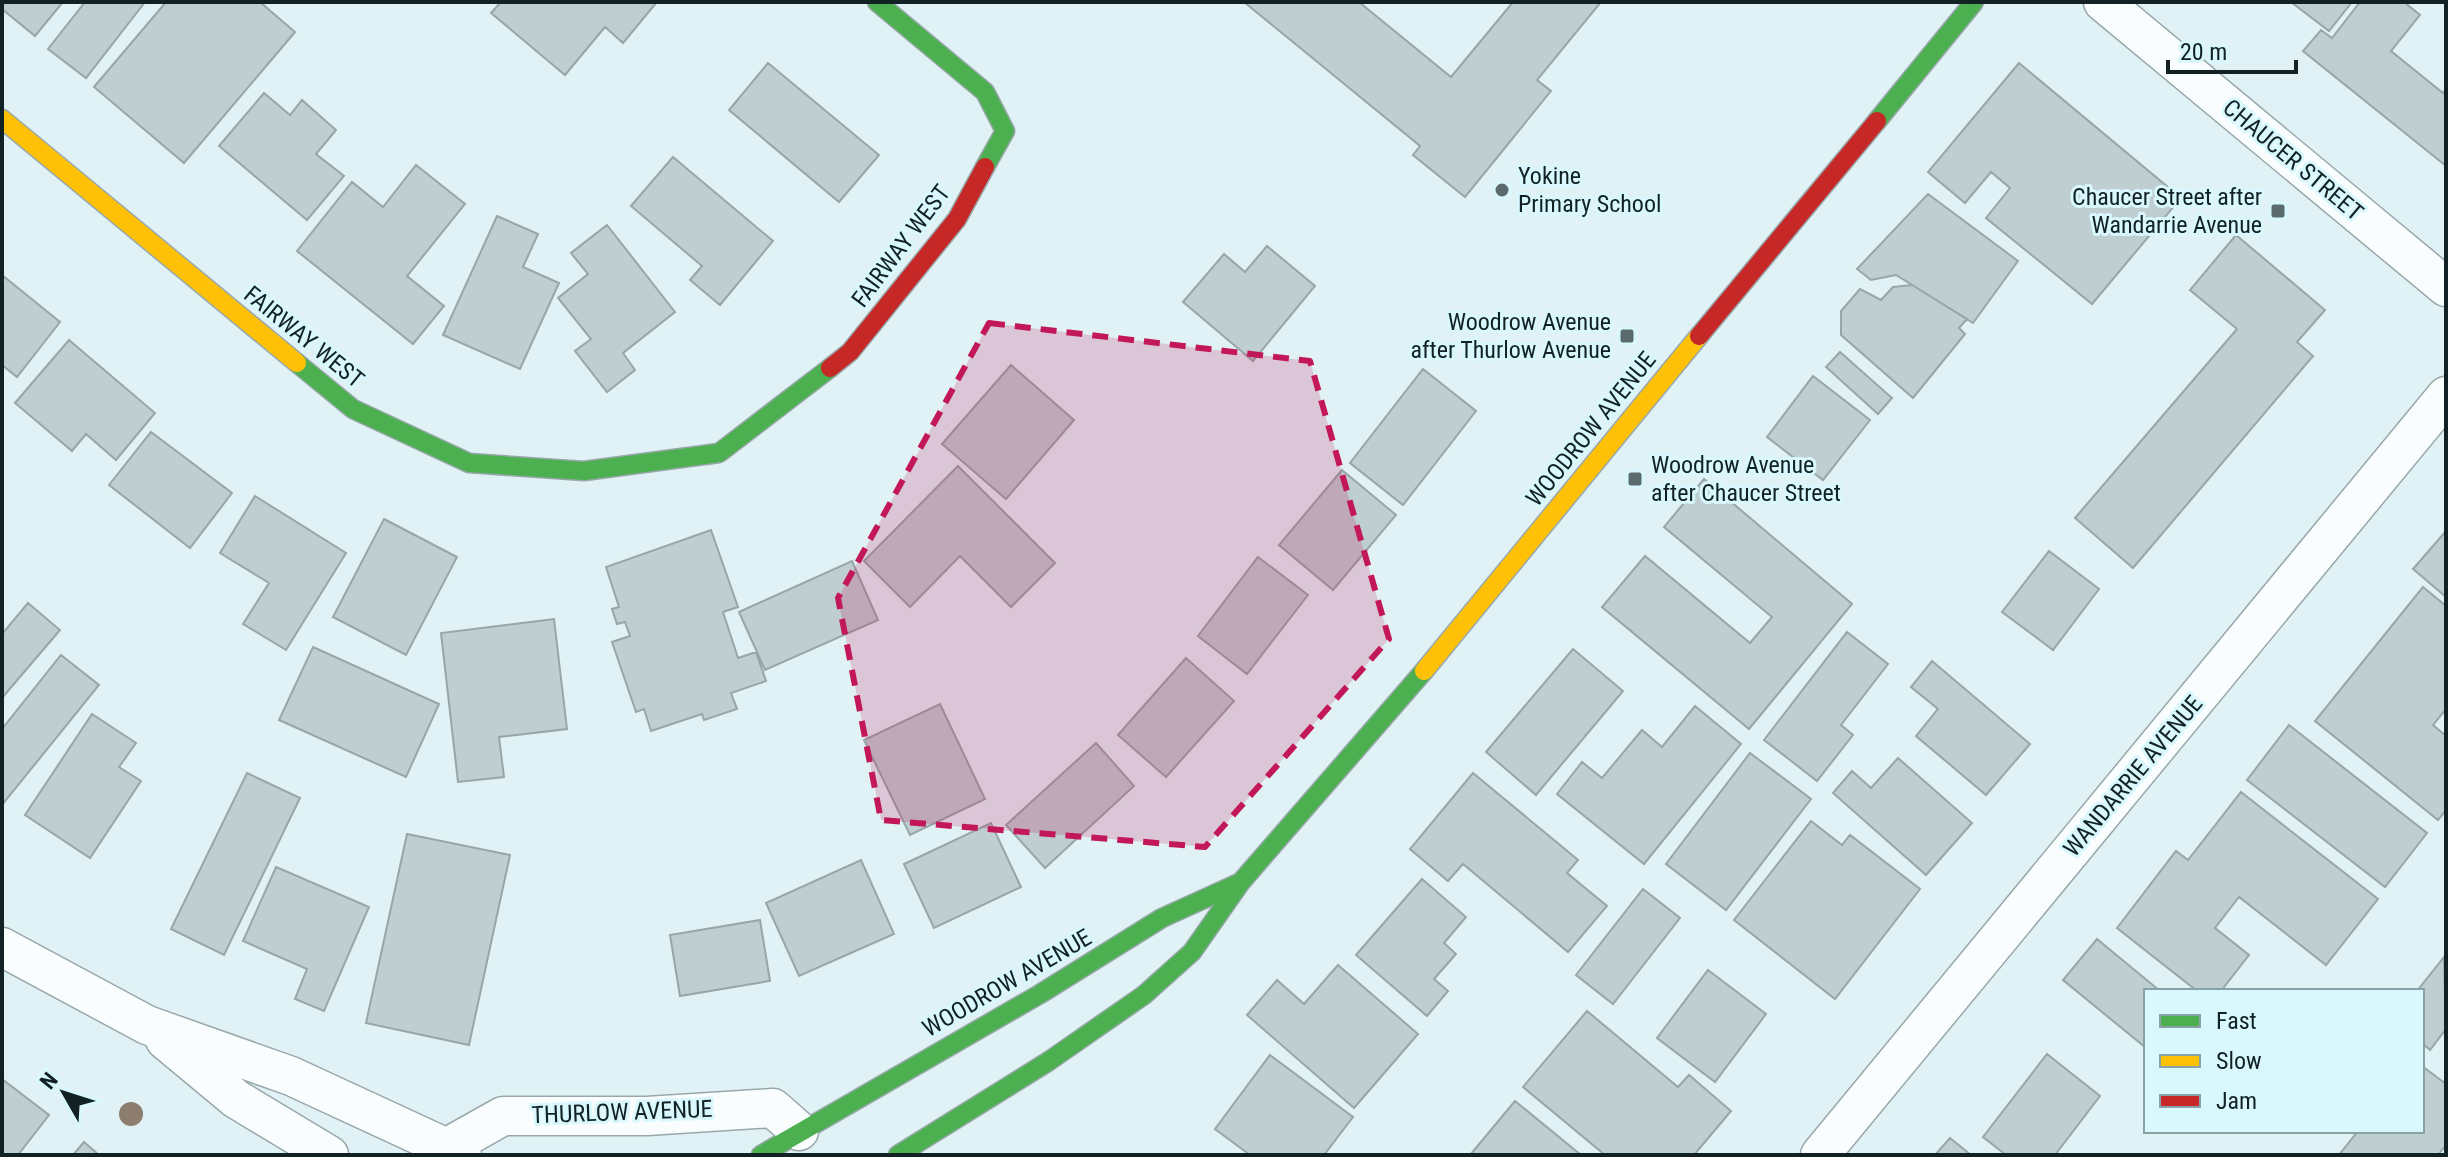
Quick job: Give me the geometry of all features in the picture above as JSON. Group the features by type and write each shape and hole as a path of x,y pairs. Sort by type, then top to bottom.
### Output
{"main road":[{"name":"FAIRWAY WEST","path":"2,119 353,409 469,463 584,471 719,453 850,352 957,219 1005,131 985,92 877,2"},
{"name":"WOODROW AVENUE","path":"898,1155 1049,1061 1144,995 1192,952 1241,882 1390,713 1974,2"},
{"name":"WOODROW AVENUE","path":"761,1155 1040,994 1162,918 1241,882"}],"street":[{"name":"CHAUCER STREET","path":"2103,2 2446,287"},
{"name":"WANDARRIE AVENUE","path":"1820,1155 2446,396"},
{"name":"THURLOW AVENUE","path":"2,947 147,1025 291,1076 454,1152 503,1116 647,1116 773,1108 799,1131"},
{"name":"THURLOW AVENUE","path":"147,1025 236,1099 329,1155"}],"highlighted area":[{"path":"989,323 1310,361 1389,639 1205,847 881,820 838,598"}],"building":[{"path":"3,2 63,2 35,36 2,9"},
{"path":"85,2 145,2 86,78 48,49"},
{"path":"166,2 260,2 295,32 184,163 94,87"},
{"path":"501,2 657,2 623,43 605,27 565,75 491,13"},
{"path":"1244,2 1359,2 1451,77 1513,2 1601,2 1537,80 1551,91 1465,197 1413,155 1420,146"},
{"path":"2291,2 2352,2 2329,31"},
{"path":"2360,2 2404,2 2420,15 2391,51 2443,93 2446,89 2446,166 2303,51 2321,30 2332,38"},
{"path":"768,63 879,155 839,202 729,110"},
{"path":"2019,63 2181,198 2092,304 1986,218 2010,188 1991,172 1965,203 1928,172"},
{"path":"264,93 290,115 302,100 336,130 316,154 344,176 307,220 219,146"},
{"path":"673,157 773,241 720,305 690,280 702,266 631,206"},
{"path":"416,165 465,204 407,276 444,306 413,344 297,251 352,182 383,207"},
{"path":"1928,194 2018,261 1973,323 1896,275 1871,280 1857,269"},
{"path":"497,216 538,234 523,267 559,283 520,369 443,335"},
{"path":"607,225 675,312 623,353 635,370 607,392 575,351 591,339 558,298 588,274 571,253"},
{"path":"2236,235 2325,310 2297,342 2313,356 2133,568 2075,518 2237,329 2190,290"},
{"path":"1267,246 1315,286 1253,361 1183,302 1224,254 1245,272"},
{"path":"2,275 60,322 17,377 2,365"},
{"path":"1912,285 1967,319 1959,328 1965,334 1913,398 1841,335 1841,311 1860,289 1881,300 1893,287"},
{"path":"69,340 155,413 116,460 86,434 72,451 15,403"},
{"path":"1840,352 1892,398 1878,414 1826,367"},
{"path":"1011,365 1074,420 1006,499 942,444"},
{"path":"1423,369 1476,411 1403,505 1350,463"},
{"path":"1813,376 1870,420 1823,480 1767,437"},
{"path":"151,432 232,493 190,548 109,485"},
{"path":"958,466 1055,563 1011,607 960,556 910,607 864,561"},
{"path":"1342,470 1396,515 1333,590 1279,545"},
{"path":"1704,479 1852,604 1749,729 1602,607 1645,556 1750,643 1772,617 1664,527"},
{"path":"255,496 346,553 286,650 243,624 269,583 220,553"},
{"path":"384,519 457,557 406,655 333,617"},
{"path":"711,530 738,607 723,612 738,658 756,652 766,681 731,693 737,709 704,720 702,714 651,731 644,709 636,712 612,642 630,636 625,622 617,624 612,609 619,607 606,567"},
{"path":"2446,531 2446,597 2413,569"},
{"path":"2049,551 2099,589 2053,650 2002,612"},
{"path":"1258,557 1308,595 1247,674 1198,636"},
{"path":"852,561 878,620 765,670 739,612"},
{"path":"2423,587 2446,606 2446,709 2433,725 2446,736 2446,810 2438,820 2315,721"},
{"path":"28,603 60,630 2,698 2,634"},
{"path":"554,619 567,729 499,737 504,777 458,782 441,633"},
{"path":"1847,632 1888,664 1841,725 1853,735 1817,781 1764,740"},
{"path":"313,647 439,704 406,777 279,720"},
{"path":"1573,649 1623,691 1536,795 1486,752"},
{"path":"61,655 99,685 2,805 2,729"},
{"path":"1186,658 1234,701 1166,777 1118,735"},
{"path":"1932,661 2030,744 1986,795 1916,736 1938,709 1911,687"},
{"path":"940,704 985,799 910,835 864,740"},
{"path":"1695,706 1741,744 1644,864 1557,794 1582,762 1602,778 1642,730 1662,747"},
{"path":"92,714 136,743 119,767 141,781 90,858 25,815"},
{"path":"2289,725 2427,833 2385,887 2247,780"},
{"path":"1096,743 1134,786 1045,868 1006,825"},
{"path":"1750,753 1811,799 1726,910 1666,864"},
{"path":"1898,758 1972,823 1926,875 1833,793 1852,771 1871,788"},
{"path":"247,773 300,798 224,955 171,929"},
{"path":"1473,773 1578,860 1567,873 1607,906 1568,952 1463,864 1448,881 1410,849"},
{"path":"2241,792 2378,899 2326,965 2239,897 2215,928 2249,955 2223,989 2194,989 2117,928 2176,851 2188,860"},
{"path":"1811,821 1842,845 1850,835 1920,889 1835,999 1734,920"},
{"path":"991,823 1021,887 934,928 904,864"},
{"path":"407,834 510,855 469,1045 366,1023"},
{"path":"861,860 894,934 799,976 766,903"},
{"path":"276,867 369,907 324,1011 295,999 307,969 243,941"},
{"path":"1422,879 1466,917 1444,943 1456,954 1434,979 1448,991 1427,1016 1356,955"},
{"path":"1643,889 1680,918 1613,1004 1576,975"},
{"path":"760,920 770,981 680,996 670,935"},
{"path":"2097,939 2158,989 2144,989 2144,1046 2063,980"},
{"path":"2444,957 2446,1029 2430,1050 2424,1045 2424,989 2419,989"},
{"path":"1338,965 1418,1034 1354,1108 1247,1015 1277,980 1304,1004"},
{"path":"1708,970 1766,1014 1715,1082 1657,1038"},
{"path":"1587,1011 1678,1087 1689,1075 1731,1111 1694,1155 1605,1155 1523,1087"},
{"path":"2047,1054 2100,1096 2055,1155 2006,1155 1983,1137"},
{"path":"1270,1055 1353,1117 1324,1155 1250,1155 1215,1129"},
{"path":"2424,1068 2446,1084 2446,1145 2438,1155 2339,1155 2356,1133 2424,1133"},
{"path":"2,1079 49,1115 18,1155 2,1155"},
{"path":"1515,1101 1581,1155 1470,1155"},
{"path":"1950,1138 1971,1155 1935,1155"},
{"path":"84,1142 99,1155 73,1155"}],"traffic: fast":[{"path":"877,2 985,92 1005,131 985,167"},
{"path":"1877,121 1974,2"},
{"path":"297,363 353,409 469,463 584,471 719,453 830,368"},
{"path":"898,1155 1049,1061 1144,995 1192,952 1241,882 1424,671"},
{"path":"761,1155 1040,994 1162,918 1239,883"}],"traffic: slow":[{"path":"2,119 297,363"},
{"path":"1424,671 1699,336"}],"traffic: jam":[{"path":"1699,336 1877,121"},
{"path":"830,368 850,352 957,219 985,167"}],"place":[{"name":"Yokine Primary School","path":"1502,190"},
{"name":"Chaucer Street after Wandarrie Avenue","path":"2278,211"},
{"name":"Woodrow Avenue after Thurlow Avenue","path":"1627,336"},
{"name":"Woodrow Avenue after Chaucer Street","path":"1635,479"}]}
